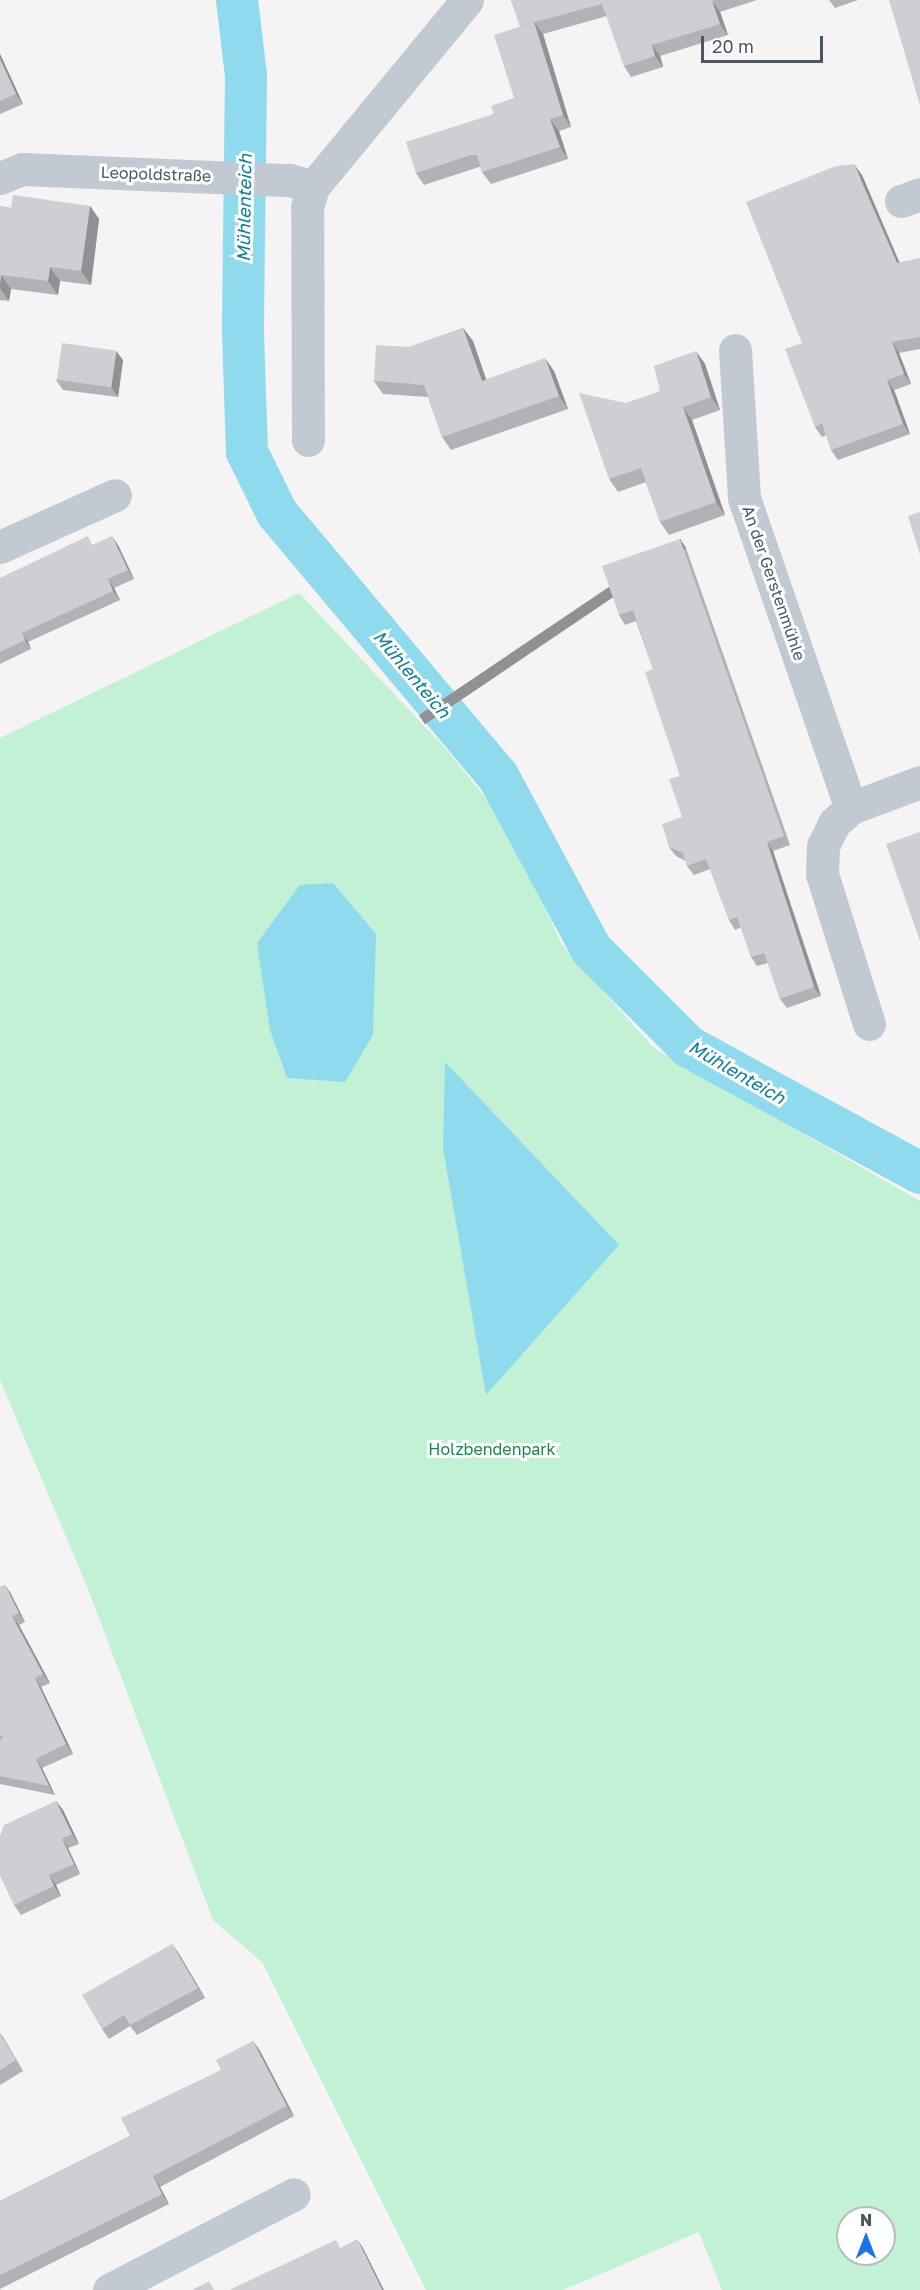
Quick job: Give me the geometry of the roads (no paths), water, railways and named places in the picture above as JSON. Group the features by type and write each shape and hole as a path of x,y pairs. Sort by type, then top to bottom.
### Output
{"street":[{"path":"308,440 307,207 301,184 467,0"},
{"name":"Leopoldstraße","path":"0,178 22,169 236,177 301,184"},
{"name":"An der Gerstenmühle","path":"735,350 744,498 851,808"},
{"path":"0,547 115,495"},
{"path":"869,1024 822,874 823,846 834,823 851,808 920,782"},
{"path":"109,2290 294,2194"}],"water":[{"path":"333,883 376,934 373,1035 345,1082 287,1078 270,1030 257,943 300,885"},
{"path":"445,1062 619,1245 486,1395 443,1148"}],"waterway":[{"name":"Mühlenteich","path":"237,0 246,76 243,333 247,452 277,513 498,776 591,949 689,1047 920,1173"}],"park label":[{"name":"Holzbendenpark","path":"492,1449"}]}
